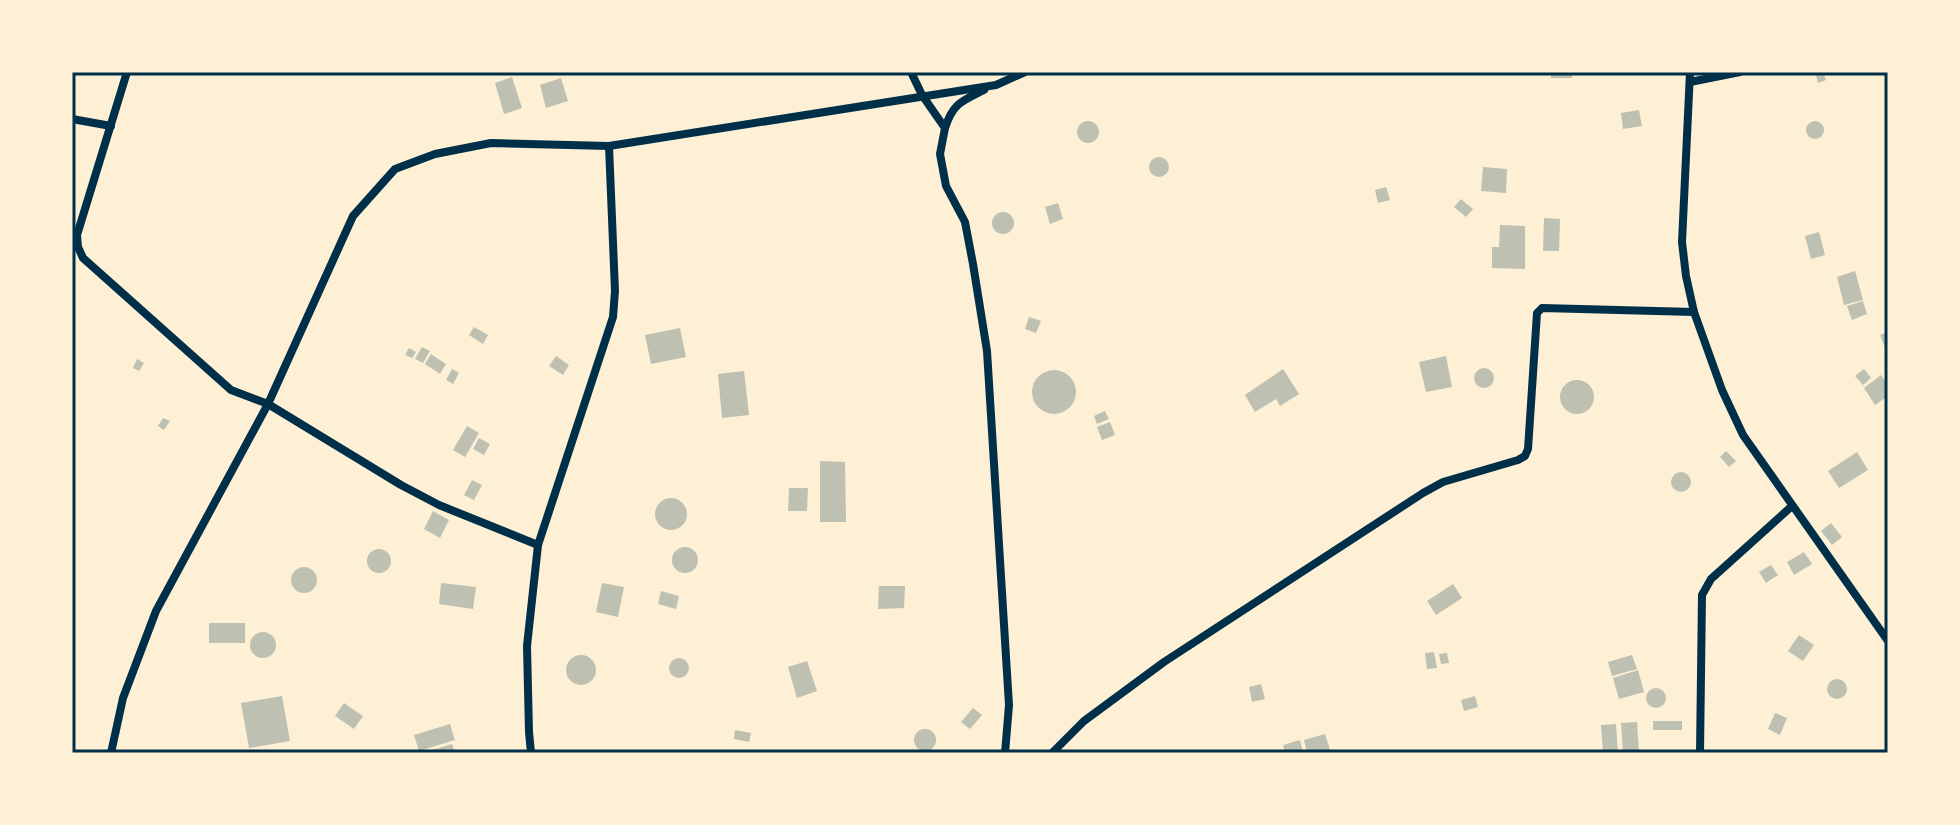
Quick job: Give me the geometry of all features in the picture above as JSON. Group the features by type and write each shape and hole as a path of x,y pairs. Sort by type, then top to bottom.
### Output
{"street":[{"path":"127,72 77,235 83,258 231,390 268,404 439,505 538,545"},
{"path":"911,72 922,95 945,128"},
{"path":"1005,753 1009,705 987,351 965,222 946,186 940,154 950,112 960,102 1025,72"},
{"path":"1740,72 1690,77 1682,242 1694,312 1722,390 1743,435 1888,641"},
{"path":"111,753 123,698 156,611 268,404 353,216 395,169 435,154 491,143 609,146 996,85"},
{"path":"72,119 111,126"},
{"path":"531,753 527,646 538,545 613,317 615,291 609,146"},
{"path":"1052,753 1084,721 1164,662 1423,493 1443,482 1525,456 1528,449 1537,313 1542,308 1694,312"},
{"path":"1700,753 1702,595 1711,579 1792,506"}],"building":[{"path":"1551,72 1572,72 1572,78 1551,78"},
{"path":"1815,72 1823,72 1826,80 1818,83"},
{"path":"512,77 522,108 504,114 495,83"},
{"path":"561,78 568,101 546,108 540,85"},
{"path":"1639,110 1642,126 1623,129 1621,113"},
{"path":"1088,121 1099,132 1088,143 1077,132"},
{"path":"1815,121 1824,130 1815,139 1806,130"},
{"path":"1159,157 1166,160 1169,167 1166,174 1159,177 1152,174 1149,167 1152,160"},
{"path":"1483,167 1507,169 1506,193 1481,191"},
{"path":"1386,187 1390,200 1378,203 1375,190"},
{"path":"1461,199 1473,209 1466,217 1454,207"},
{"path":"1058,203 1063,219 1050,224 1045,207"},
{"path":"1003,212 1011,215 1014,223 1011,231 1003,234 995,231 992,223 995,215"},
{"path":"1544,218 1560,219 1559,251 1543,251"},
{"path":"1500,225 1525,226 1525,269 1492,268 1492,247 1499,247"},
{"path":"1819,232 1825,255 1811,259 1805,236"},
{"path":"1855,271 1863,300 1844,305 1837,277"},
{"path":"1863,301 1867,314 1852,320 1847,306"},
{"path":"1029,317 1041,321 1036,333 1025,329"},
{"path":"474,327 488,335 483,344 469,335"},
{"path":"680,328 686,357 651,364 645,335"},
{"path":"1888,332 1888,355 1880,335"},
{"path":"422,347 430,351 423,363 415,359"},
{"path":"409,348 416,352 412,358 405,355"},
{"path":"431,354 446,364 440,374 425,364"},
{"path":"556,356 569,365 563,375 549,366"},
{"path":"1446,356 1452,387 1426,392 1419,362"},
{"path":"137,359 144,363 139,371 133,368"},
{"path":"1484,368 1491,371 1494,378 1491,385 1484,388 1477,385 1474,378 1477,371"},
{"path":"452,369 459,373 453,384 446,380"},
{"path":"1283,369 1299,394 1280,406 1276,399 1255,412 1245,395"},
{"path":"1864,369 1871,378 1863,385 1855,376"},
{"path":"1054,370 1070,376 1076,392 1070,408 1054,414 1038,408 1032,392 1038,376"},
{"path":"744,371 749,415 722,418 718,374"},
{"path":"1881,375 1888,385 1888,396 1875,405 1864,388"},
{"path":"1577,380 1589,385 1594,397 1589,409 1577,414 1565,409 1560,397 1565,385"},
{"path":"1105,411 1109,419 1097,424 1094,416"},
{"path":"163,418 170,421 164,430 158,426"},
{"path":"1110,422 1115,435 1102,440 1097,427"},
{"path":"467,426 479,433 465,457 453,450"},
{"path":"479,438 490,444 484,455 473,449"},
{"path":"1726,451 1736,461 1729,467 1720,457"},
{"path":"1857,452 1868,470 1839,488 1828,471"},
{"path":"820,461 845,462 846,522 820,522"},
{"path":"1677,472 1685,472 1691,482 1685,492 1677,492 1671,486 1671,478"},
{"path":"472,480 482,485 474,500 464,495"},
{"path":"789,488 808,488 807,511 788,511"},
{"path":"671,498 683,502 687,514 683,526 671,530 659,526 655,514 659,502"},
{"path":"433,511 449,520 440,538 424,529"},
{"path":"1831,523 1842,537 1832,545 1821,531"},
{"path":"685,547 694,551 698,560 694,569 685,573 676,569 672,560 676,551"},
{"path":"379,549 388,552 391,561 388,570 379,573 370,570 367,561 370,552"},
{"path":"1804,552 1812,564 1794,575 1787,562"},
{"path":"1771,565 1778,575 1766,583 1759,572"},
{"path":"304,567 313,571 317,580 313,589 304,593 295,589 291,580 295,571"},
{"path":"441,583 476,587 473,609 439,604"},
{"path":"602,583 624,587 618,617 596,612"},
{"path":"1453,584 1462,598 1436,615 1427,601"},
{"path":"879,586 905,586 904,608 878,609"},
{"path":"661,591 679,596 676,609 658,604"},
{"path":"209,623 245,623 245,643 209,643"},
{"path":"263,632 272,636 276,645 272,654 263,658 254,654 250,645 254,636"},
{"path":"1799,635 1814,645 1803,661 1788,651"},
{"path":"1434,652 1437,668 1427,669 1425,653"},
{"path":"1447,653 1449,663 1441,664 1439,654"},
{"path":"581,655 592,659 596,670 592,681 581,685 570,681 566,670 570,659"},
{"path":"1632,655 1637,669 1612,676 1608,662"},
{"path":"675,658 683,658 689,668 683,678 675,678 669,672 669,664"},
{"path":"807,661 817,691 797,698 788,667"},
{"path":"1638,670 1644,692 1619,699 1613,678"},
{"path":"1833,679 1841,679 1847,689 1841,699 1833,699 1827,693 1827,685"},
{"path":"1261,684 1265,699 1252,702 1249,687"},
{"path":"1652,688 1660,688 1666,698 1660,708 1652,708 1646,702 1646,694"},
{"path":"282,696 290,741 249,748 241,703"},
{"path":"1475,696 1478,707 1464,711 1461,700"},
{"path":"344,703 363,716 354,729 335,716"},
{"path":"973,708 982,715 970,729 961,722"},
{"path":"1775,713 1787,718 1780,735 1768,729"},
{"path":"1653,721 1682,721 1682,730 1653,730"},
{"path":"1637,722 1639,753 1623,753 1621,723"},
{"path":"450,724 455,740 419,751 414,735"},
{"path":"1616,724 1618,753 1603,753 1601,725"},
{"path":"925,729 933,732 936,740 933,748 925,751 917,748 914,740 917,732"},
{"path":"735,730 751,733 749,742 734,739"},
{"path":"1325,734 1331,753 1307,753 1304,740"},
{"path":"1300,740 1303,753 1285,753 1283,745"},
{"path":"452,744 455,753 426,753 426,752"}]}
